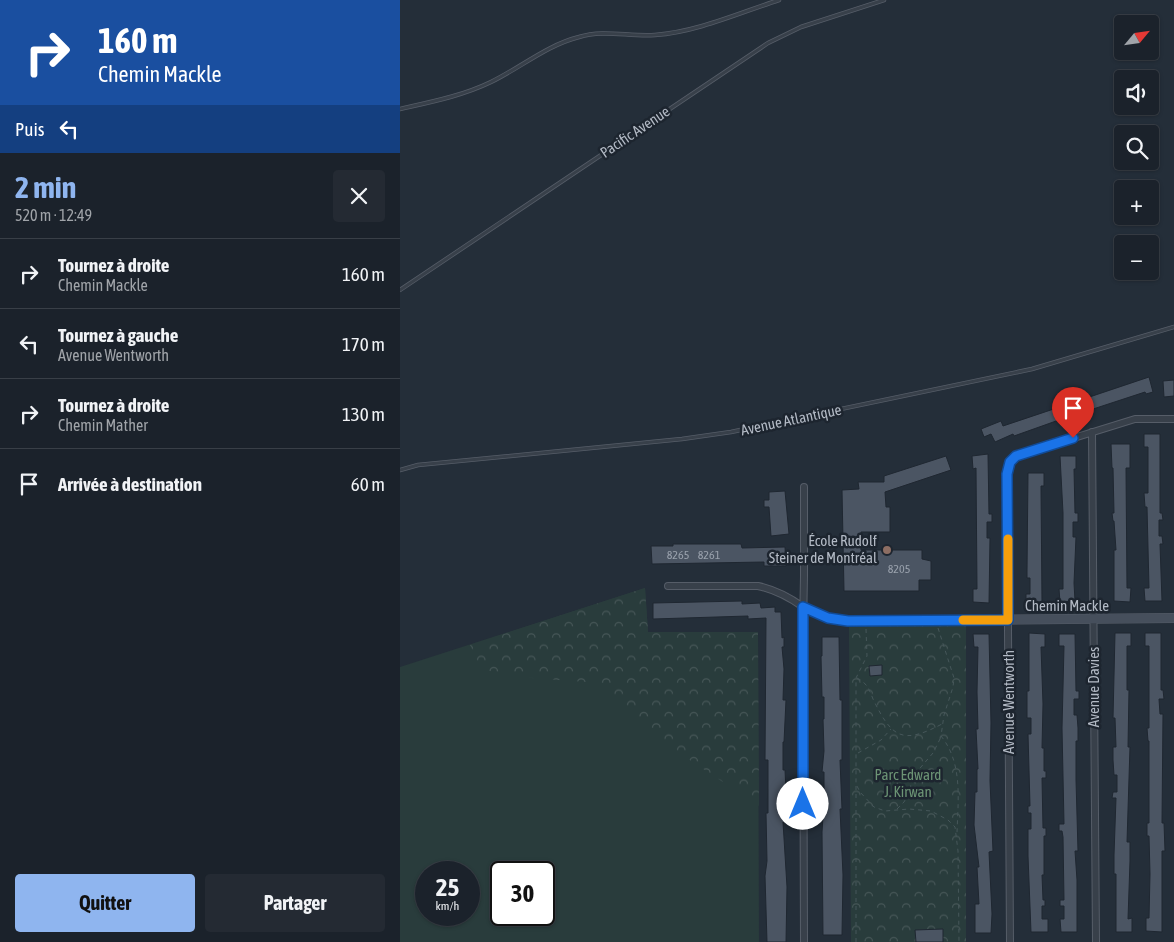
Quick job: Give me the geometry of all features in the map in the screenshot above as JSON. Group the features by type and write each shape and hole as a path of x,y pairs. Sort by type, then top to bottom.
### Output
{"street":[{"path":"1092,432 1135,419 1174,419"},
{"name":"Avenue Wentworth","path":"1010,942 1007,474 1010,462 1016,456 1092,432"},
{"name":"Avenue Davies","path":"1092,432 1096,942"},
{"path":"804,487 804,942"},
{"name":"Chemin Mackle","path":"668,586 758,586 773,589 790,597 803,607 828,618 848,621 1174,618"}],"lane":[{"path":"400,109 442,100 474,90 579,36 608,33 643,35 672,33 779,0"},
{"name":"Pacific Avenue","path":"400,290 768,43 801,27 884,0"},
{"name":"Avenue Atlantique","path":"400,470 418,465 682,439 731,432 1032,369 1174,327"}],"path":[{"path":"896,810 904,802 915,774 933,754 941,736 954,678 935,620"},
{"path":"856,942 856,678 867,656 866,621"},
{"path":"856,678 865,682 884,721 891,729 898,733 912,736 943,723"},
{"path":"857,754 881,740 891,729"},
{"path":"941,736 952,751 959,804 957,836 959,942"},
{"path":"856,784 860,792 874,807 885,811 909,809 930,811 948,820 955,827 957,836"}],"green space":[{"path":"645,588 648,632 758,632 759,942 400,942 400,667"},
{"path":"645,588 648,632 758,632 759,806 628,719 600,688 586,682 506,676 487,670 475,660 470,645"},
{"name":"Parc Edward J. Kirwan","path":"966,624 966,942 851,942 849,626"}],"building":[{"path":"1149,377 1153,392 1146,394 1145,392 1081,413 1081,415 1074,418 1073,415 1014,436 1013,434 995,442 991,434 984,437 981,429 1001,421 1003,426"},
{"path":"1174,380 1174,396 1164,397 1163,381"},
{"path":"1144,434 1160,434 1160,513 1162,513 1163,520 1159,520 1159,536 1162,536 1163,544 1160,544 1162,601 1145,601 1144,588 1149,588 1147,507 1145,507 1144,493 1148,493 1148,447 1144,447"},
{"path":"1111,444 1130,444 1130,468 1126,468 1127,588 1131,588 1130,602 1114,601 1114,550 1116,550 1112,513 1114,513"},
{"path":"988,454 989,514 992,514 992,522 987,522 987,538 990,538 989,603 973,602 973,589 977,589 976,468 973,469 972,456"},
{"path":"946,456 951,470 885,492 886,507 890,507 890,532 861,532 861,550 922,550 922,559 931,561 931,580 919,580 919,591 844,591 842,490 859,489 858,482 884,482 884,476"},
{"path":"1060,456 1076,456 1076,469 1074,469 1075,513 1078,513 1078,522 1073,522 1073,537 1076,537 1075,601 1060,602 1059,589 1063,589 1063,513"},
{"path":"1028,473 1044,473 1044,486 1041,486 1042,602 1026,602 1026,594 1030,594 1030,578 1027,578"},
{"path":"785,491 789,534 771,536 769,507 764,507 764,500 769,500 769,492"},
{"path":"673,544 741,544 742,548 785,547 786,566 764,566 764,562 652,564 651,546 673,546"},
{"path":"742,601 742,604 760,603 761,608 775,607 775,612 781,612 782,638 784,637 784,647 782,647 784,669 783,700 786,700 783,770 785,770 786,791 785,822 783,822 787,887 786,942 767,942 765,876 767,861 766,813 768,813 768,760 765,760 766,618 748,619 748,616 653,619 653,603"},
{"path":"1029,633 1045,634 1045,647 1041,647 1042,748 1044,748 1044,771 1046,771 1046,778 1042,778 1043,828 1046,828 1046,836 1044,836 1044,875 1042,875 1045,906 1042,906 1042,919 1048,919 1048,932 1031,932 1028,856 1028,829 1031,829 1031,813 1028,813 1028,806 1030,806 1028,734 1031,734 1031,718 1027,718"},
{"path":"1115,633 1131,633 1131,646 1127,646 1127,690 1129,690 1128,747 1130,747 1127,842 1130,842 1128,919 1132,918 1132,932 1116,932 1116,874 1114,874 1114,855 1116,798 1112,798 1113,792 1117,792 1117,775 1114,775 1113,760 1113,747 1116,747 1115,718 1113,718"},
{"path":"1145,633 1161,633 1161,690 1163,690 1164,699 1159,699 1160,714 1163,714 1162,823 1164,823 1165,851 1162,851 1162,932 1146,931 1146,918 1149,918 1150,874 1149,836 1147,836 1147,823 1149,823 1149,741 1147,728 1149,728 1149,646 1145,646"},
{"path":"973,634 989,634 990,781 993,851 989,852 991,933 975,933 975,904 979,904 977,867 979,867 974,825 978,769 976,729 978,729 978,647 974,647"},
{"path":"1059,634 1075,634 1076,691 1079,691 1079,699 1074,699 1074,715 1077,715 1078,728 1076,780 1078,851 1075,851 1077,932 1061,932 1060,919 1064,919 1064,906 1060,906 1060,900 1064,900 1063,837 1062,831 1059,831 1059,824 1064,824 1062,728 1064,646 1059,646"},
{"path":"822,637 839,637 840,700 842,700 842,760 840,760 842,809 840,809 843,875 842,935 823,935 822,832 824,772 822,772 824,697 822,697"},
{"path":"882,665 882,675 870,676 869,666"},
{"path":"943,929 943,942 916,942 915,930"}],"slow traffic":[{"path":"963,620 1008,620 1008,539"}],"place":[{"name":"École Rudolf Steiner de Montréal","path":"887,550"}],"route":[{"path":"803,804 803,607 828,618 848,621 1008,620 1007,474 1010,462 1016,456 1073,438"}]}
